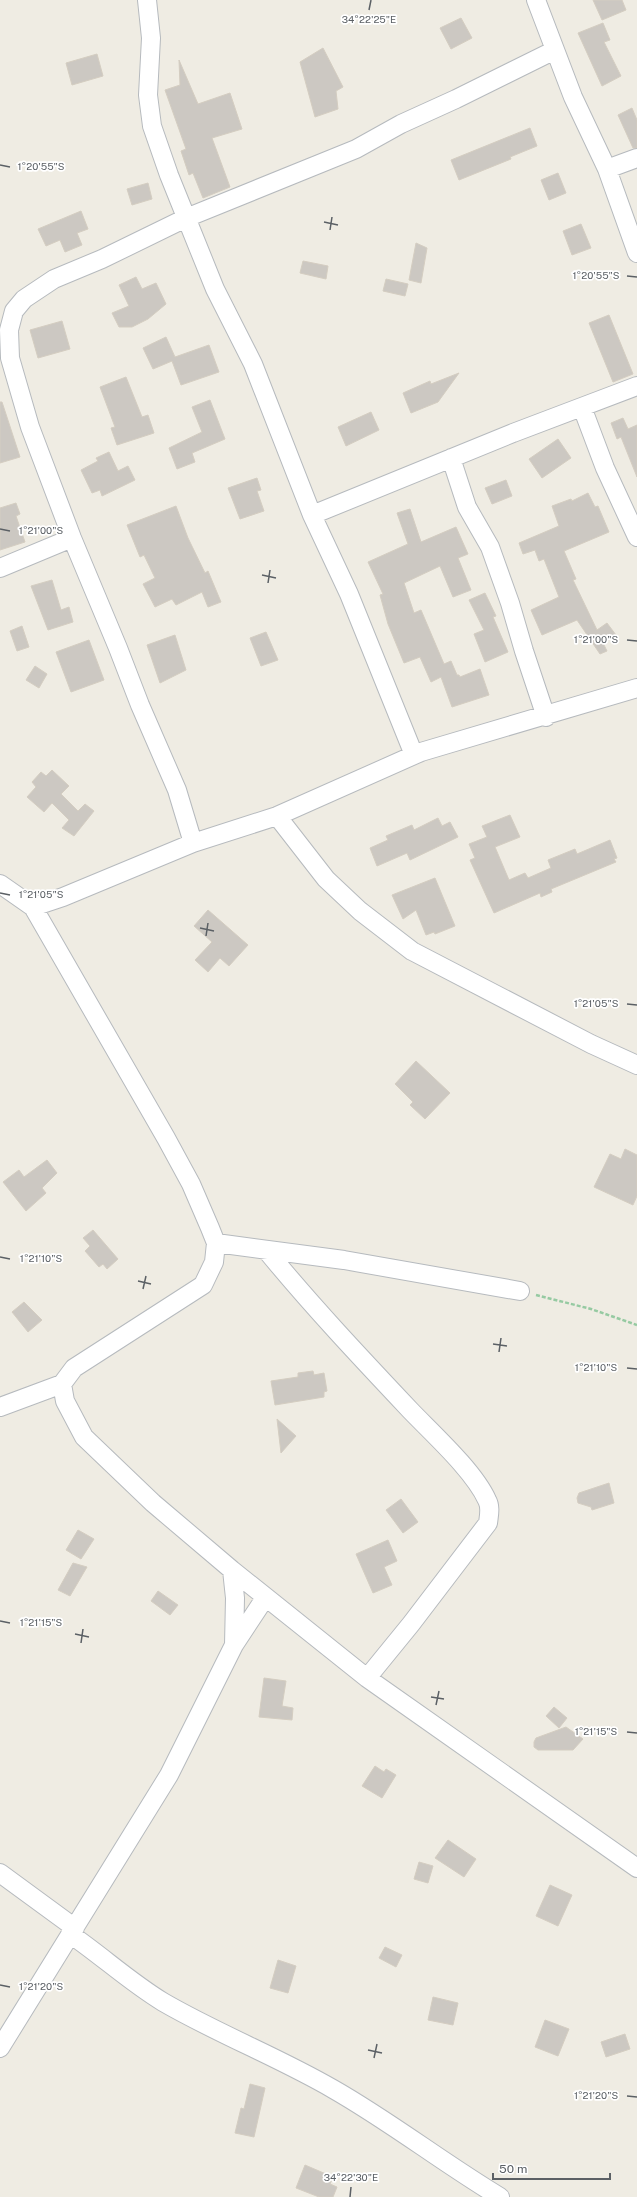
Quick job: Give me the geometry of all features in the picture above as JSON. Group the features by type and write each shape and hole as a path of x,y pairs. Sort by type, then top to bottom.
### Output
{"street":[{"path":"147,0 151,38 148,95 152,126 186,218 215,289 253,364 312,516 352,601 414,755"},
{"path":"536,0 573,96 607,169 637,253"},
{"path":"193,843 177,790 140,705 72,538 30,427 10,358 9,330 14,311 24,299 54,279 102,259 186,218 356,149 401,124 456,99 555,50"},
{"path":"607,169 637,158"},
{"path":"312,516 451,458 637,386"},
{"path":"582,407 605,468 637,537"},
{"path":"451,458 467,508 493,554 546,716"},
{"path":"0,568 72,538"},
{"path":"33,906 63,897 193,843 277,816 414,755 637,688"},
{"path":"277,816 326,879 360,911 412,950 591,1044 637,1065"},
{"path":"0,884 33,906 191,1184 216,1243 214,1262 203,1285 74,1368 62,1384 0,1407"},
{"path":"216,1243 416,1272 520,1291"},
{"path":"266,1250 324,1319 455,1458 482,1490 488,1501 490,1510 488,1523 411,1624 366,1678"},
{"path":"62,1384 65,1401 84,1437 153,1503 265,1598 366,1678 637,1868"},
{"path":"232,1570 235,1598 234,1645"},
{"path":"0,2048 169,1775 234,1645 265,1598"},
{"path":"0,1874 72,1931 124,1976 163,2002 332,2088 380,2117 457,2171 500,2197"}],"path":[{"path":"520,1291 591,1309 637,1325"}],"building":[{"path":"593,0 622,0 626,10 602,20"},
{"path":"461,18 472,38 451,49 440,28"},
{"path":"603,23 610,40 604,42 621,76 602,86 578,33"},
{"path":"323,48 343,87 336,91 338,109 315,117 300,62"},
{"path":"97,54 103,76 72,85 66,63"},
{"path":"179,60 198,104 230,93 242,129 212,138 230,187 203,198 193,173 189,175 181,151 186,149 165,90 180,85"},
{"path":"632,108 637,120 637,148 633,148 618,115"},
{"path":"530,128 537,146 510,157 511,159 459,180 451,160"},
{"path":"558,173 566,193 549,200 541,180"},
{"path":"148,183 152,199 132,205 127,189"},
{"path":"81,211 88,229 77,233 82,245 65,252 60,240 46,246 38,229"},
{"path":"581,224 591,248 572,255 563,231"},
{"path":"416,243 427,248 421,283 409,280"},
{"path":"303,261 328,266 326,279 300,273"},
{"path":"136,277 142,289 156,283 166,304 148,319 132,327 119,327 112,313 129,306 119,285"},
{"path":"386,279 408,284 405,296 383,291"},
{"path":"609,315 633,374 613,382 589,323"},
{"path":"62,321 70,349 38,358 30,330"},
{"path":"166,337 175,357 209,345 219,372 181,385 172,361 153,369 143,348"},
{"path":"459,373 438,402 411,413 403,393 430,381 431,384"},
{"path":"126,377 142,417 148,415 154,433 117,445 111,428 115,427 100,387"},
{"path":"210,400 225,439 192,453 195,462 177,469 169,448 202,432 192,407"},
{"path":"0,402 2,402 20,457 0,463"},
{"path":"371,412 379,430 346,446 338,427"},
{"path":"623,418 628,429 637,425 637,477 621,437 617,439 611,423"},
{"path":"558,439 571,458 542,478 529,459"},
{"path":"109,452 118,471 128,466 135,480 102,496 100,490 92,493 81,470 98,461 96,458"},
{"path":"257,478 261,490 257,491 264,511 240,519 228,488"},
{"path":"506,480 512,496 492,504 485,488"},
{"path":"588,493 595,507 598,506 609,532 564,551 576,579 573,580 597,630 607,623 616,635 603,643 607,651 600,654 577,620 542,635 531,610 559,597 544,559 539,561 535,550 523,554 519,543 559,526 552,506 571,499 572,501"},
{"path":"16,503 20,514 16,516 25,542 0,550 0,508"},
{"path":"176,506 188,538 205,573 208,571 221,602 208,607 202,592 176,605 172,599 155,607 143,584 155,578 144,555 140,557 127,525"},
{"path":"410,509 421,542 456,527 468,554 458,558 471,590 453,597 440,566 404,583 414,613 421,610 444,664 451,661 457,675 460,677 480,669 489,695 452,707 441,677 431,682 420,657 404,663 388,624 380,595 383,594 368,562 408,544 397,513"},
{"path":"52,580 61,610 69,607 73,622 48,630 31,586"},
{"path":"485,593 496,616 493,617 508,652 485,662 474,634 484,630 469,600"},
{"path":"22,626 29,647 17,651 10,631"},
{"path":"266,632 278,660 261,666 250,638"},
{"path":"175,635 186,670 160,683 147,645"},
{"path":"89,640 104,680 71,692 56,652"},
{"path":"35,666 47,674 39,688 26,680"},
{"path":"52,770 69,786 61,794 78,811 85,804 94,811 74,836 62,828 69,820 52,803 44,812 27,797 36,787 32,782 41,772 46,776"},
{"path":"510,815 520,837 495,847 509,880 525,873 528,878 551,868 548,860 575,849 577,854 610,840 617,858 614,859 616,862 551,889 552,892 541,897 540,893 494,913 470,860 475,858 469,844 487,837 482,826"},
{"path":"438,818 442,826 450,822 458,837 410,860 407,853 377,866 370,848 388,840 386,836 412,825 414,830"},
{"path":"435,878 455,926 435,934 434,932 426,935 416,910 403,919 392,895"},
{"path":"208,910 248,945 229,966 220,958 208,972 195,960 212,942 194,926"},
{"path":"416,1061 450,1093 425,1119 410,1105 413,1102 395,1084"},
{"path":"625,1149 637,1155 637,1196 633,1205 594,1187 610,1154 621,1159"},
{"path":"47,1160 57,1173 42,1188 46,1193 26,1211 3,1182 19,1170 24,1177"},
{"path":"93,1230 118,1259 107,1269 103,1264 99,1267 85,1251 90,1246 83,1238"},
{"path":"24,1302 42,1320 28,1332 12,1312"},
{"path":"313,1371 314,1375 324,1373 327,1391 324,1392 324,1397 275,1405 271,1381 298,1377 298,1373"},
{"path":"277,1419 296,1436 281,1453"},
{"path":"609,1483 614,1503 592,1510 591,1507 578,1503 577,1498 579,1493"},
{"path":"401,1499 418,1522 403,1533 386,1510"},
{"path":"78,1530 94,1539 81,1559 66,1550"},
{"path":"388,1540 397,1561 384,1567 392,1585 373,1593 356,1554"},
{"path":"73,1563 87,1567 70,1596 58,1590"},
{"path":"158,1591 178,1605 170,1615 151,1601"},
{"path":"264,1678 286,1681 282,1706 293,1708 292,1720 259,1717"},
{"path":"554,1707 567,1718 559,1728 546,1716"},
{"path":"566,1727 583,1739 573,1750 538,1750 534,1747 536,1738"},
{"path":"375,1766 384,1772 386,1769 396,1775 382,1798 362,1786"},
{"path":"448,1840 476,1859 464,1877 435,1858"},
{"path":"419,1862 433,1866 428,1883 414,1879"},
{"path":"550,1885 572,1895 558,1926 536,1916"},
{"path":"385,1947 402,1955 396,1967 379,1958"},
{"path":"278,1960 296,1966 288,1993 270,1988"},
{"path":"433,1997 458,2003 453,2025 428,2020"},
{"path":"545,2020 569,2029 558,2056 535,2047"},
{"path":"625,2034 630,2049 606,2057 601,2042"},
{"path":"250,2084 265,2088 254,2137 235,2133 241,2108 244,2109"},
{"path":"305,2165 333,2177 330,2184 337,2187 333,2197 319,2197 296,2188"}]}
